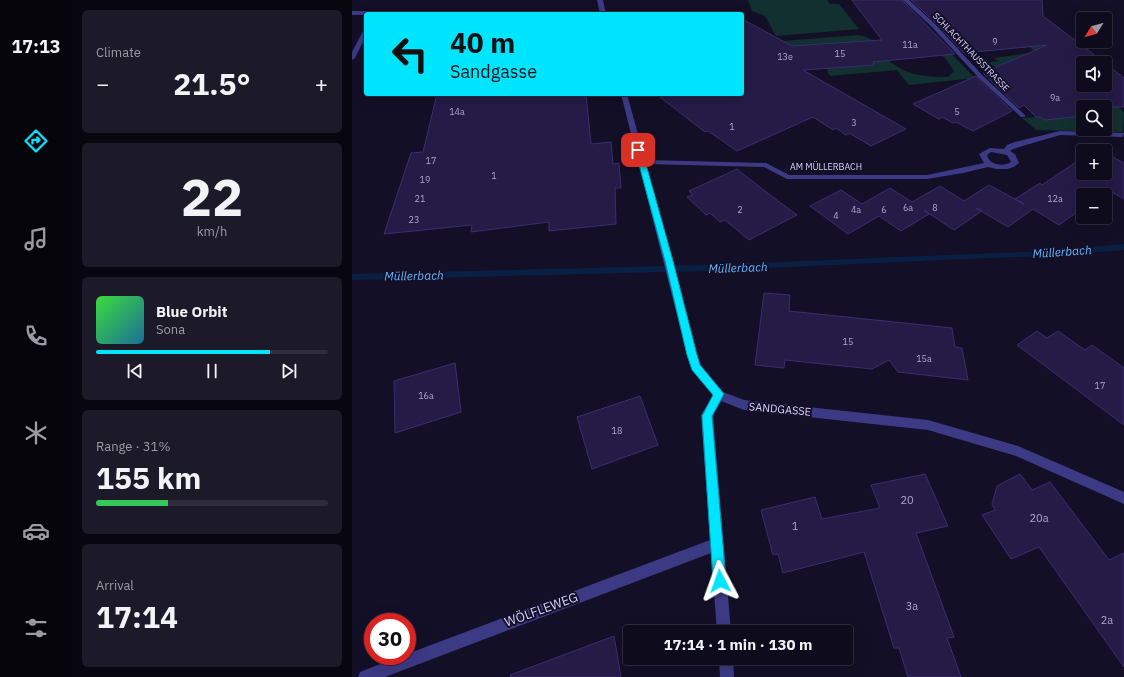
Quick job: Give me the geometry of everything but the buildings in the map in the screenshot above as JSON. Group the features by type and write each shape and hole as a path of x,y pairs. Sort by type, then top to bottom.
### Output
{"street":[{"path":"600,0 603,12"},
{"name":"SCHLACHTHAUSSTRASSE","path":"906,0 933,25 981,77 1023,116"},
{"path":"352,13 364,13"},
{"path":"352,58 364,35"},
{"name":"SANDGASSE","path":"624,96 696,367 719,394 744,406 825,413 928,425 1018,451 1124,498"},
{"path":"990,164 983,157 986,151 996,150 1006,152 1010,147 1018,144 1060,133 1123,134"},
{"name":"AM MÜLLERBACH","path":"641,162 766,166 786,177 928,177 963,172 990,164 1002,168 1012,166 1015,163 1015,160 1006,152"},
{"path":"719,394 707,416 723,625"},
{"name":"WÖLFLEWEG","path":"365,677 717,544"},
{"path":"726,665 727,677"}],"green space":[{"path":"748,0 827,0 830,4 839,4 859,29 776,36 765,16 752,11"},
{"path":"899,0 975,78 909,85 897,70 830,76 826,68 874,65 858,42 767,48 770,42 858,35 874,42 887,59 905,71 933,77 948,77 954,71 951,66 918,33"},
{"path":"1003,10 1076,72 1076,92 1100,92 1110,100 1086,100 985,63 998,61 994,58 1035,52 1008,28"},
{"path":"1112,102 1124,112 1123,132 1112,132"},
{"path":"1076,114 1076,131 1036,130 1022,118"}],"waterway":[{"name":"Müllerbach","path":"352,277 563,273 704,268 1072,252 1124,247"}],"route":[{"path":"638,150 669,261 692,355 696,367 708,383 719,394 707,416 708,444 720,581"}]}
